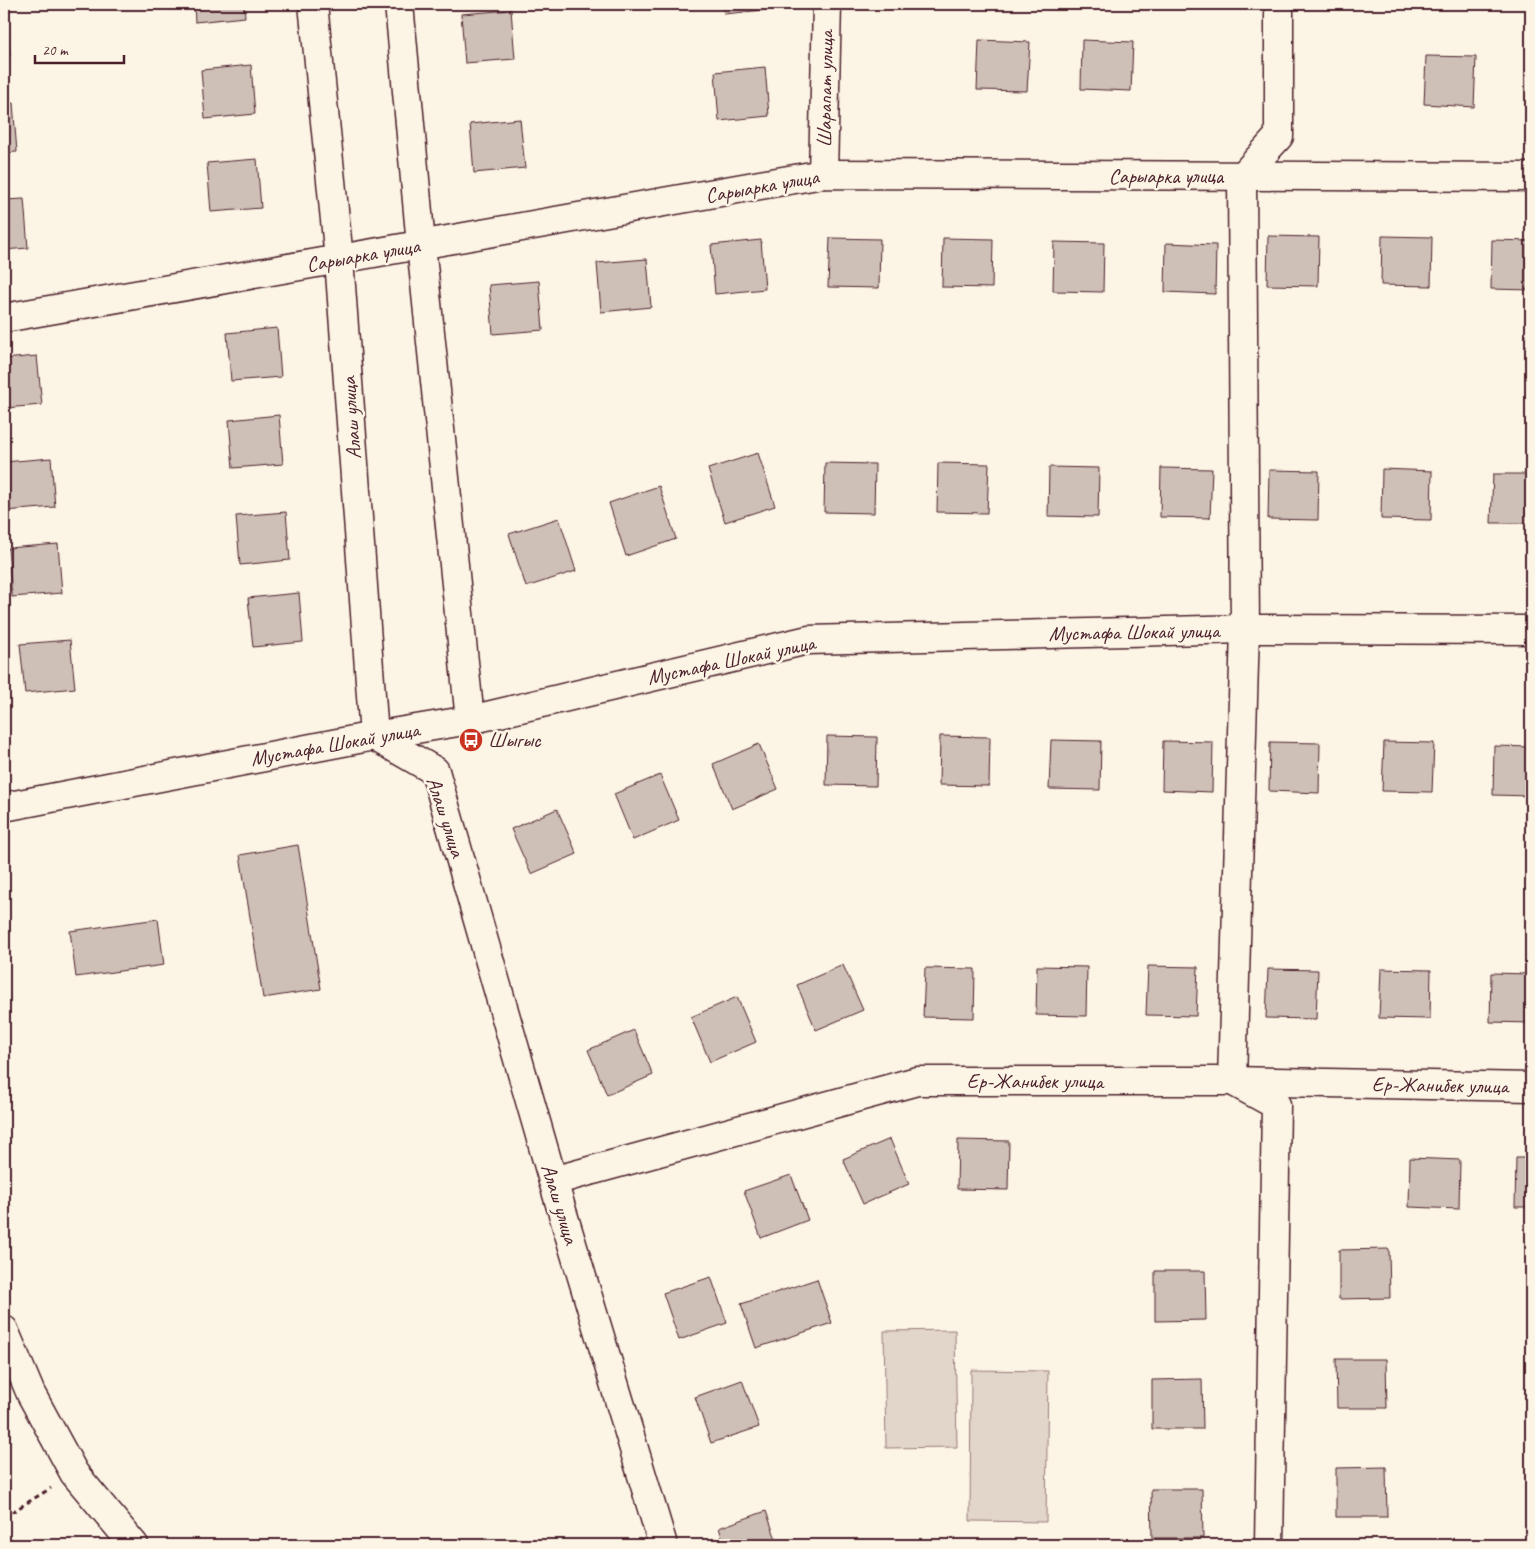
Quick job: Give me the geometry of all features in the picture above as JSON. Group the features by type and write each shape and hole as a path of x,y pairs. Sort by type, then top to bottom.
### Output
{"street":[{"name":"Алаш улица","path":"313,4 339,259 374,736 435,771 553,1181 663,1545"},
{"path":"399,4 470,720"},
{"name":"Шарапат улица","path":"823,174 827,4"},
{"path":"1269,1545 1276,1105 1232,1081 1245,629 1242,177 1279,136 1279,4"},
{"name":"Сарыарка улица","path":"4,318 823,174 1531,178"},
{"name":"Мустафа Шокай улица","path":"4,807 374,736 470,720 808,640 1245,629 1531,630"},
{"name":"Ер-Жанибек улица","path":"553,1181 917,1081 1232,1081 1531,1087"},
{"path":"4,1330 31,1394 74,1472 134,1545"}],"path":[{"path":"4,1517 74,1472"}],"shaded area":[{"path":"955,1330 957,1447 886,1448 884,1331"},
{"path":"971,1370 1048,1371 1046,1522 970,1521"}],"building":[{"path":"194,4 244,4 245,17 195,22"},
{"path":"723,4 773,4 774,9 724,14"},
{"path":"4,6 6,6 10,55 4,56"},
{"path":"511,10 515,59 465,63 461,14"},
{"path":"979,40 1030,42 1027,91 977,90"},
{"path":"1082,40 1133,42 1131,91 1081,89"},
{"path":"1529,55 1531,55 1531,104 1527,104"},
{"path":"1426,56 1476,57 1474,107 1424,104"},
{"path":"251,65 255,114 205,119 201,70"},
{"path":"765,67 769,116 719,121 715,72"},
{"path":"13,103 17,152 4,153 4,104"},
{"path":"520,119 525,168 474,173 470,124"},
{"path":"257,159 261,208 211,212 207,163"},
{"path":"24,199 28,248 4,250 4,200"},
{"path":"1268,236 1319,237 1318,286 1267,285"},
{"path":"1382,236 1432,237 1431,286 1381,285"},
{"path":"830,238 880,239 879,288 828,287"},
{"path":"943,238 993,239 992,288 942,287"},
{"path":"761,240 765,289 715,294 711,245"},
{"path":"1492,240 1531,241 1531,290 1491,289"},
{"path":"1054,242 1104,243 1103,292 1053,291"},
{"path":"1166,243 1216,245 1215,294 1165,292"},
{"path":"647,259 651,307 601,312 597,263"},
{"path":"539,281 543,330 493,334 489,285"},
{"path":"277,328 281,377 231,381 227,333"},
{"path":"37,356 42,405 4,408 4,359"},
{"path":"279,415 283,464 233,468 229,420"},
{"path":"758,453 775,506 725,522 708,469"},
{"path":"51,458 55,507 5,511 4,462"},
{"path":"825,463 875,464 874,513 824,512"},
{"path":"938,463 989,464 987,513 937,512"},
{"path":"1049,467 1099,468 1098,517 1048,516"},
{"path":"1161,468 1212,469 1210,518 1160,517"},
{"path":"1382,469 1432,471 1431,520 1381,519"},
{"path":"1269,470 1319,471 1318,520 1268,519"},
{"path":"1493,474 1531,474 1531,523 1491,523"},
{"path":"659,486 676,539 626,556 609,503"},
{"path":"286,512 290,560 240,565 236,516"},
{"path":"559,518 576,571 526,587 509,534"},
{"path":"58,544 62,593 12,597 8,548"},
{"path":"299,593 303,642 253,647 248,598"},
{"path":"70,640 75,688 25,693 20,644"},
{"path":"827,736 877,737 876,786 826,785"},
{"path":"940,736 990,737 989,786 939,785"},
{"path":"1051,740 1101,741 1100,790 1049,789"},
{"path":"1163,741 1213,742 1212,792 1162,790"},
{"path":"1270,742 1320,743 1319,793 1269,791"},
{"path":"1384,742 1434,743 1432,792 1382,791"},
{"path":"759,744 778,789 732,809 713,764"},
{"path":"1494,746 1531,747 1531,796 1493,795"},
{"path":"660,775 679,820 633,840 614,794"},
{"path":"557,809 577,854 531,874 511,829"},
{"path":"298,845 321,989 263,998 240,855"},
{"path":"158,919 164,965 76,977 70,931"},
{"path":"843,965 863,1010 816,1030 797,985"},
{"path":"1037,966 1087,967 1086,1016 1036,1015"},
{"path":"1148,966 1198,967 1196,1016 1146,1015"},
{"path":"925,968 975,969 974,1018 923,1017"},
{"path":"1268,969 1318,970 1316,1019 1266,1018"},
{"path":"1381,969 1431,970 1430,1019 1379,1018"},
{"path":"1491,973 1531,974 1531,1023 1490,1022"},
{"path":"737,997 756,1042 710,1062 691,1017"},
{"path":"634,1030 653,1075 607,1095 588,1050"},
{"path":"890,1139 909,1184 863,1204 843,1159"},
{"path":"958,1140 1009,1141 1008,1190 957,1189"},
{"path":"1410,1158 1460,1160 1459,1209 1409,1207"},
{"path":"1516,1158 1531,1158 1531,1207 1515,1207"},
{"path":"791,1175 808,1220 761,1238 744,1191"},
{"path":"1389,1249 1390,1298 1339,1299 1339,1250"},
{"path":"1155,1271 1205,1271 1206,1320 1155,1321"},
{"path":"711,1277 727,1323 679,1340 663,1293"},
{"path":"817,1279 832,1323 756,1348 741,1304"},
{"path":"1336,1359 1386,1359 1387,1408 1337,1408"},
{"path":"1202,1379 1203,1429 1152,1429 1152,1380"},
{"path":"742,1380 759,1427 711,1443 695,1397"},
{"path":"1386,1467 1387,1517 1336,1517 1336,1468"},
{"path":"1151,1489 1202,1489 1203,1538 1152,1538"},
{"path":"766,1511 778,1545 725,1545 719,1528"}],"place":[{"name":"Шыгыс","path":"471,740"}]}
